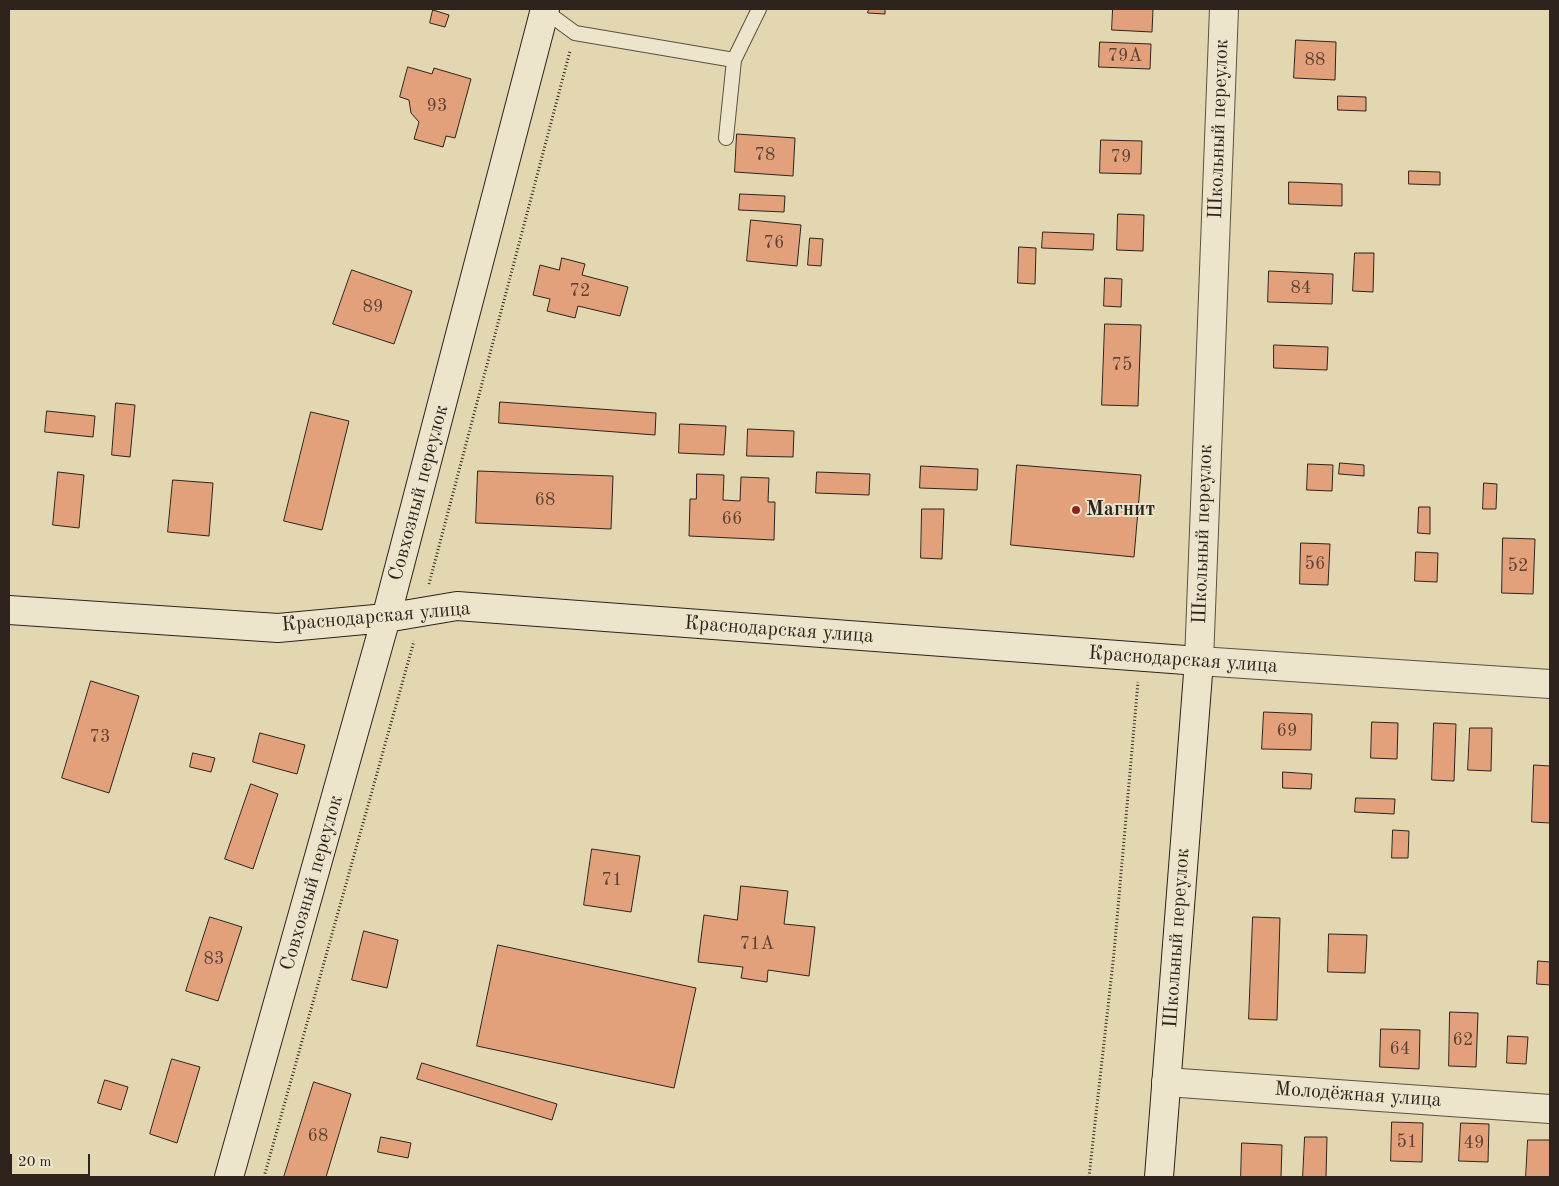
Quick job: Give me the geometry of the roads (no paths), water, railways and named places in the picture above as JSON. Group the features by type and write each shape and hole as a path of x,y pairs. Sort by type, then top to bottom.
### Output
{"street":[{"name":"Совхозный переулок","path":"229,1177 386,618 544,9"},
{"name":"Школьный переулок","path":"1159,1177 1199,661 1224,9"},
{"name":"Краснодарская улица","path":"9,610 278,628 386,618 457,606 1140,657 1550,684"},
{"name":"Молодёжная улица","path":"1166,1082 1550,1109"}],"lane":[{"path":"544,9 575,33 734,60"},
{"path":"726,138 734,60 759,9"}],"place":[{"name":"Магнит","path":"1076,510"}]}
